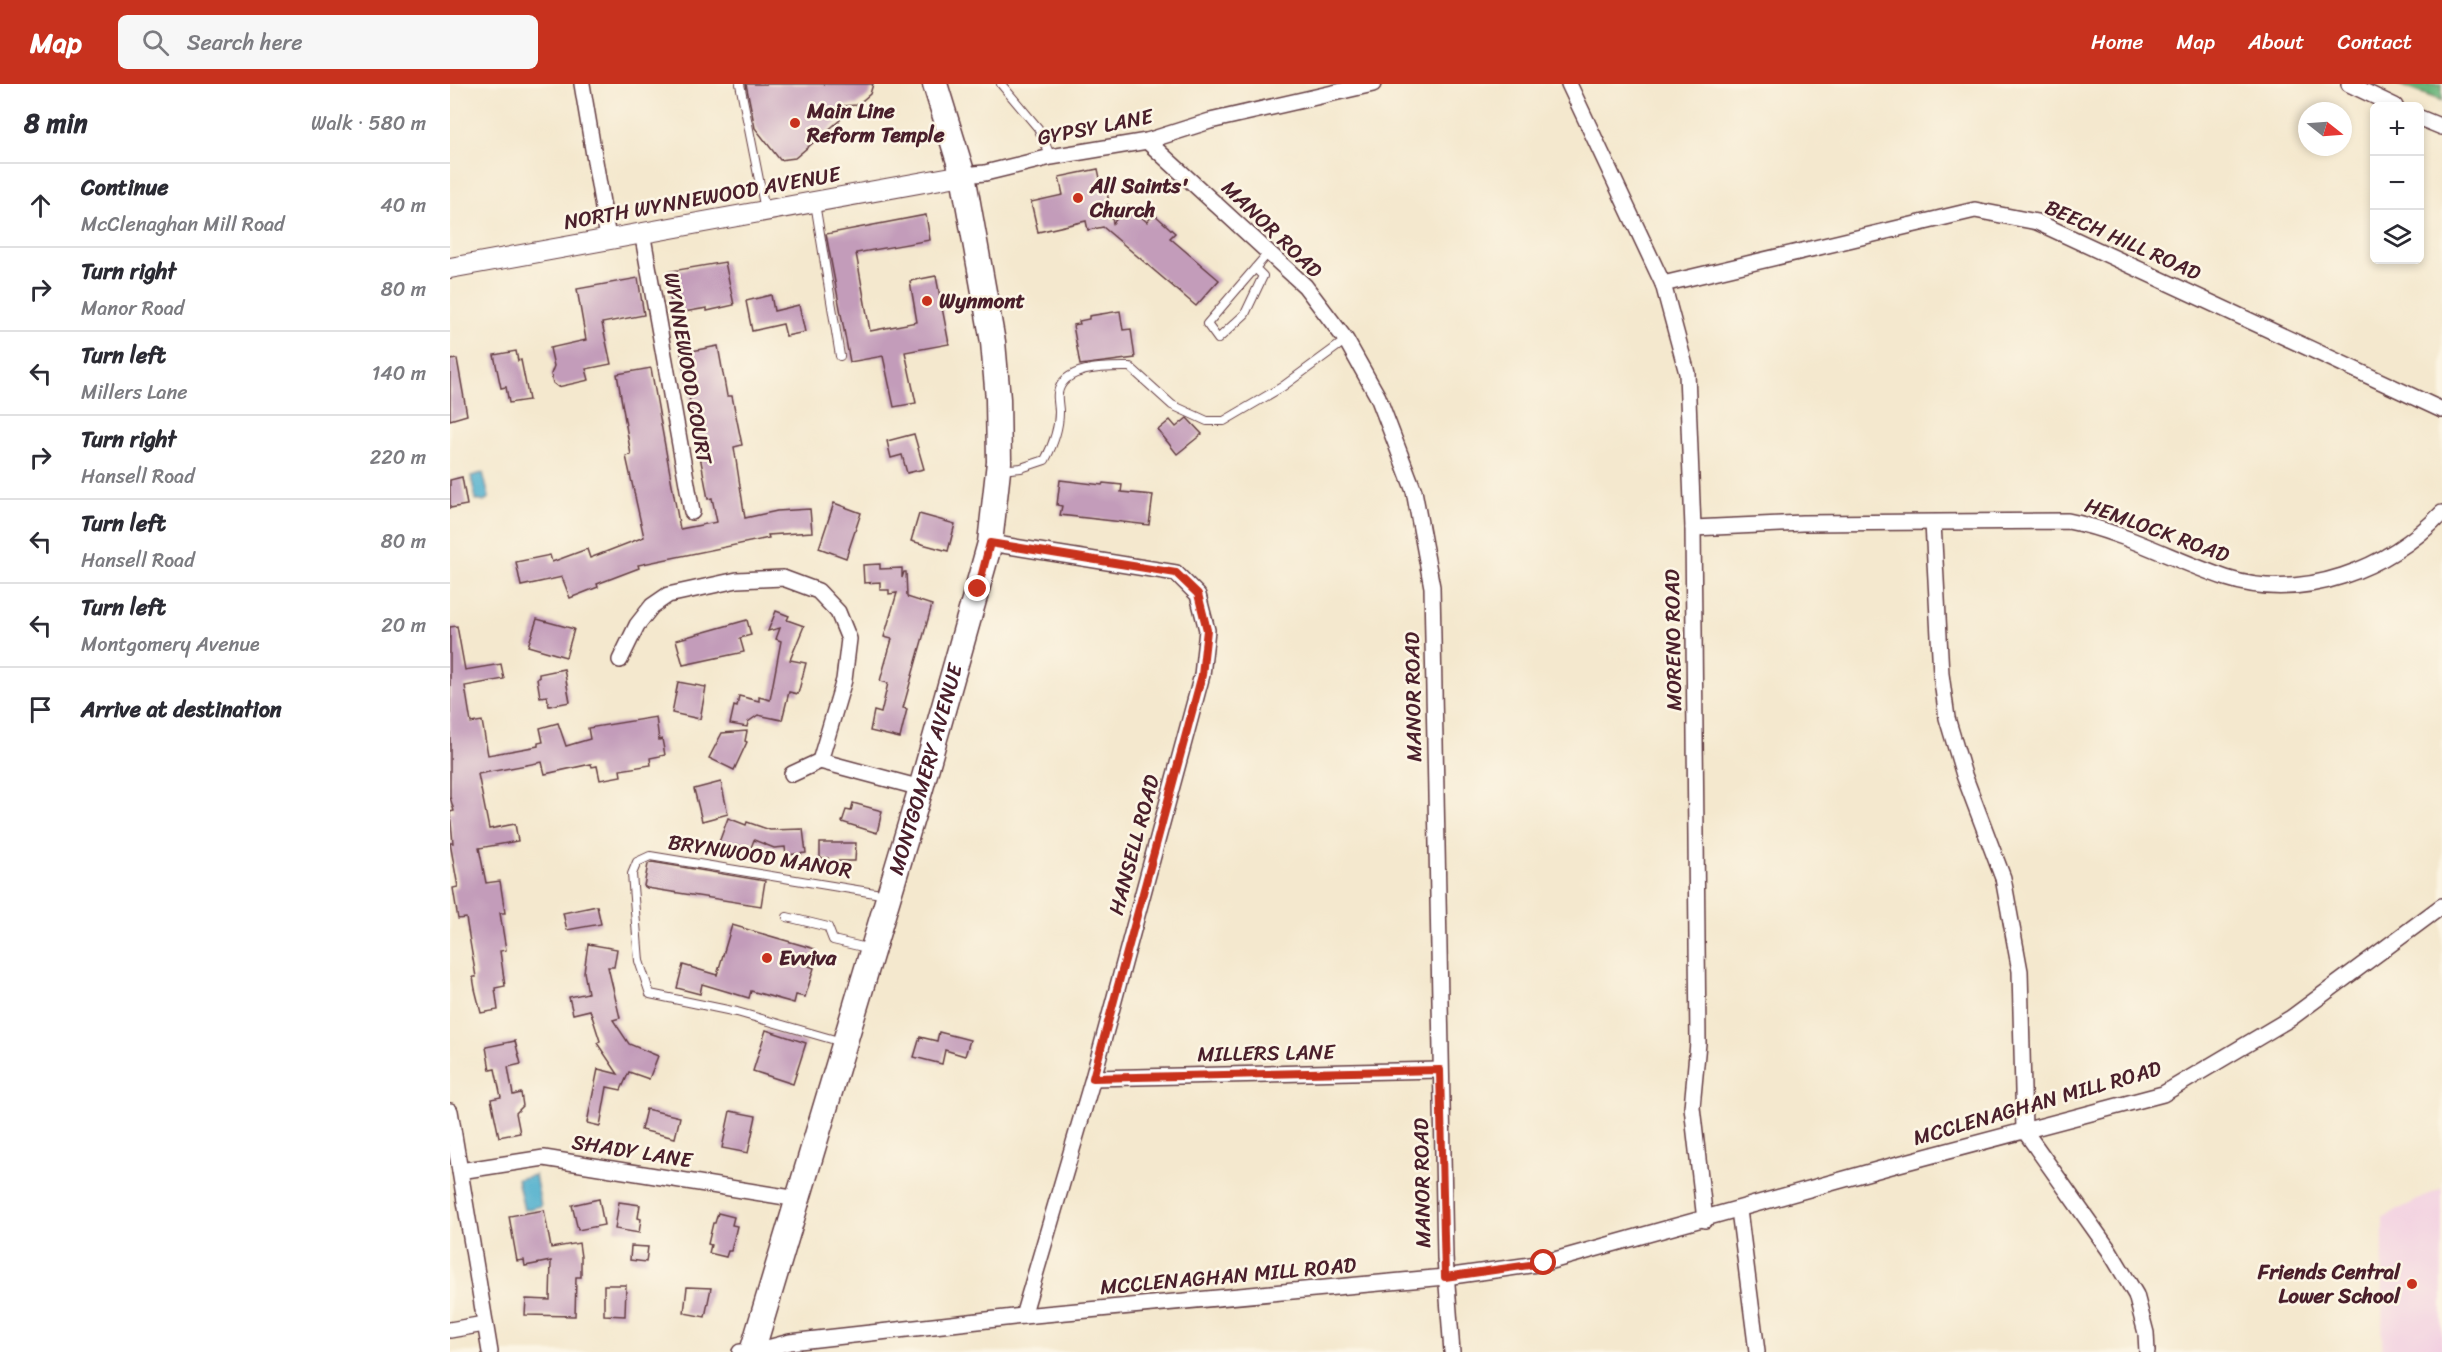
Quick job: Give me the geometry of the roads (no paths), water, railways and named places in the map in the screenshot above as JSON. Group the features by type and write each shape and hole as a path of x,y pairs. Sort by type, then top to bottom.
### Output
{"main road":[{"name":"MONTGOMERY AVENUE","path":"752,1352 921,788 990,543 998,470 999,399 993,342 963,175 935,84"}],"street":[{"path":"582,84 608,238"},
{"name":"GYPSY LANE","path":"963,175 985,173 1051,157 1147,141 1210,121 1374,84"},
{"name":"MORENO ROAD","path":"1569,84 1663,284 1687,373 1693,528 1698,1043 1692,1107 1704,1220"},
{"path":"2349,84 2387,102"},
{"path":"2424,120 2442,127"},
{"name":"MANOR ROAD","path":"1147,141 1305,286 1346,340 1378,396 1414,491 1432,587 1445,1277 1452,1352"},
{"name":"NORTH WYNNEWOOD AVENUE","path":"450,268 963,175"},
{"name":"BEECH HILL ROAD","path":"1663,284 1975,210 2037,222 2442,410"},
{"name":"WYNNEWOOD COURT","path":"642,232 692,512"},
{"name":"HEMLOCK ROAD","path":"1693,528 1802,523 2068,521 2097,527 2228,578 2252,584 2290,587 2334,579 2375,564 2412,540 2442,513"},
{"path":"1933,523 1941,674 1947,718 1964,775 2003,878 2020,971 2024,1130 2109,1250 2136,1296 2146,1333 2147,1352"},
{"name":"HANSELL ROAD","path":"990,543 1176,573 1198,594 1207,630 1202,675 1093,1078 1023,1316"},
{"path":"620,660 637,625 652,606 668,595 737,580 783,578 818,591 838,612 849,639 844,680 820,761"},
{"path":"792,774 820,761 921,788"},
{"name":"MCCLENAGHAN MILL ROAD","path":"740,1352 752,1352 790,1342 1023,1316 1445,1277 1544,1263 2024,1130 2163,1094 2291,1018 2442,906"},
{"name":"MILLERS LANE","path":"1093,1078 1440,1070"},
{"path":"450,1111 490,1352"},
{"name":"SHADY LANE","path":"460,1171 544,1158 798,1199"},
{"path":"1739,1210 1757,1352"},
{"path":"450,1330 484,1324"}],"lane":[{"path":"740,84 765,211"},
{"path":"1001,84 1038,128 1051,157"},
{"path":"815,203 840,356"},
{"path":"1255,268 1263,276 1245,314 1218,339 1207,324 1255,268 1269,252"},
{"path":"998,470 1021,468 1045,460 1054,442 1059,414 1058,392 1068,376 1096,367 1130,367 1172,405 1207,421 1224,421 1282,387 1346,340"},
{"name":"BRYNWOOD MANOR","path":"844,1042 737,1012 650,994 639,961 632,874 637,862 650,856 888,896"},
{"path":"787,917 828,927 833,940 872,949"}],"water":[{"path":"483,473 489,497 484,502 476,500 471,476"},
{"path":"535,1175 541,1206 524,1210 517,1179"}],"place":[{"name":"Main Line Reform Temple","path":"795,123"},
{"name":"All Saints' Church","path":"1078,198"},
{"name":"Wynmont","path":"927,301"},
{"name":"Evviva","path":"767,958"},
{"name":"Friends Central Lower School","path":"2412,1284"}]}
